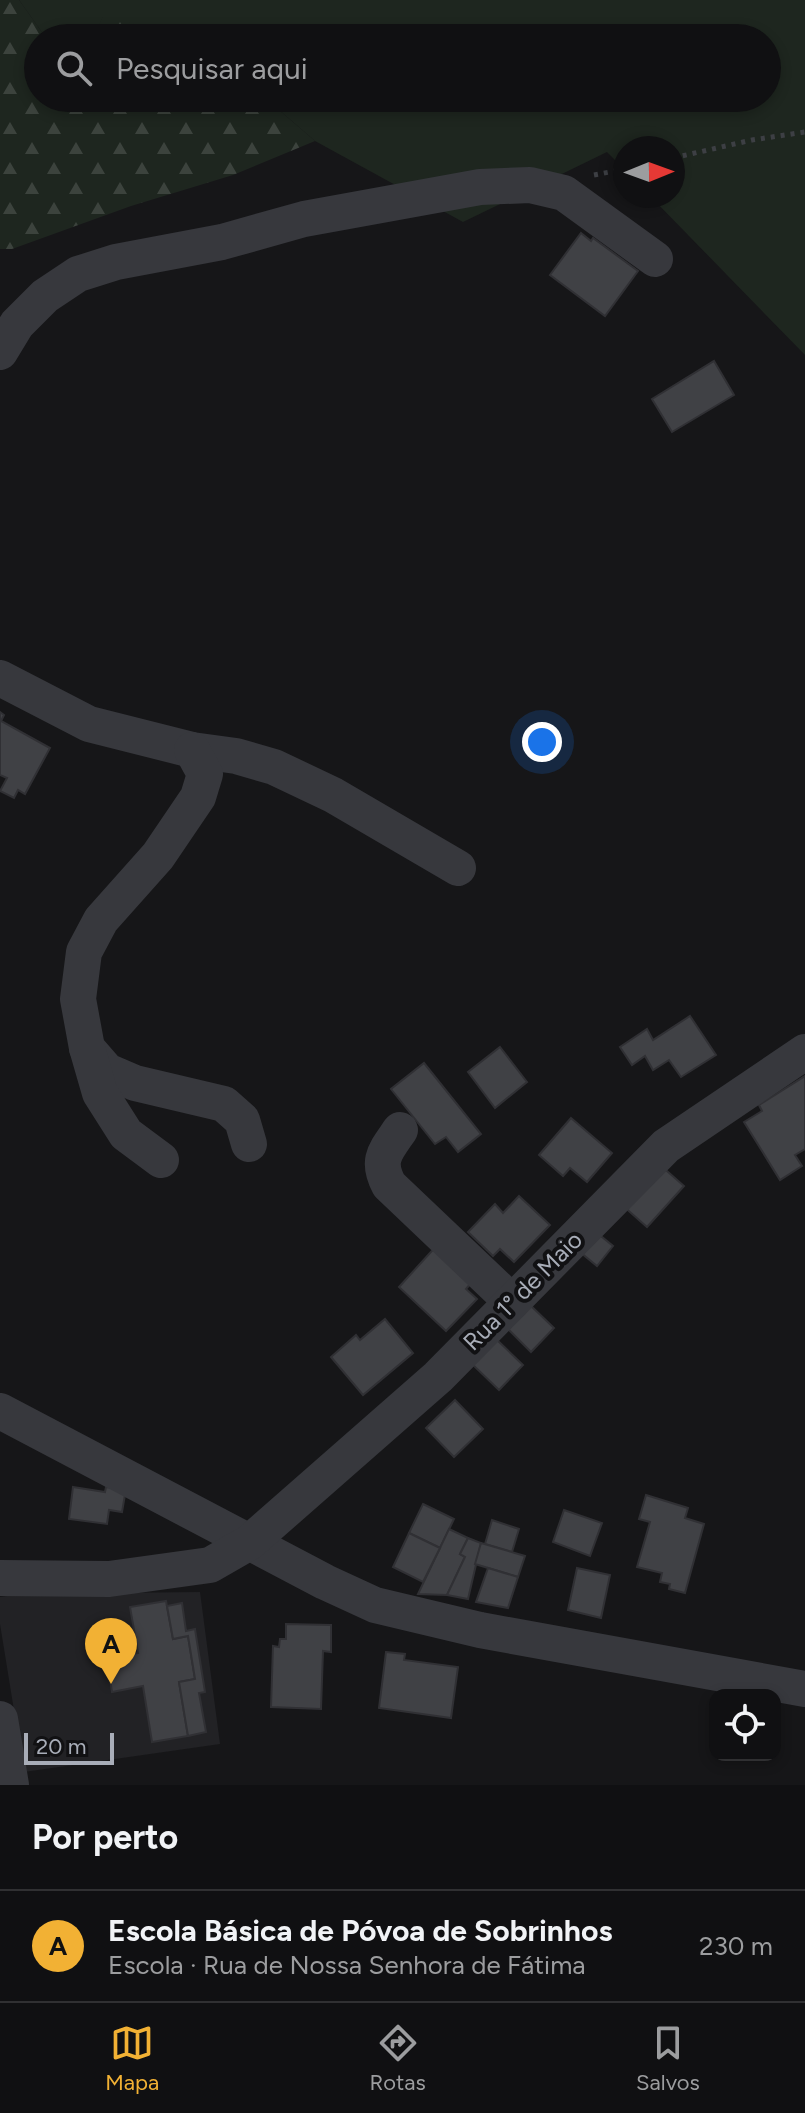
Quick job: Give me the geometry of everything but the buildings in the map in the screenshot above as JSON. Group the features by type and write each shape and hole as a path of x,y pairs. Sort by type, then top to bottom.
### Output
{"street":[{"path":"0,352 17,324 45,296 78,274 116,262 222,242 304,219 480,187 530,185 564,193 655,259"},
{"path":"0,678 89,724 274,767 333,795 458,868"},
{"path":"161,1160 126,1134 100,1093 87,1048 78,999 84,952 101,920 158,856 198,797 205,774 192,750"},
{"path":"87,1048 107,1071 135,1083 224,1104 242,1120 249,1144"},
{"name":"Rua 1° de Maio","path":"210,1565 250,1542 438,1377 666,1146 805,1052"},
{"path":"400,1130 383,1155 382,1171 389,1185 512,1302"},
{"path":"0,1411 375,1605 465,1627 805,1689"},
{"path":"210,1565 218,1551 219,1537 214,1523"},
{"path":"0,1578 109,1579 254,1561 301,1569"},
{"path":"0,1719 11,1785"}],"path":[{"path":"685,155 805,132"}],"shaded area":[{"path":"200,1592 220,1744 24,1772 0,1624 0,1597 20,1594"}],"green space":[{"path":"0,0 19,0 36,24 24,24 24,112 281,112 315,141 233,175 131,206 12,249 0,249"},
{"path":"19,0 805,0 805,355 662,208 685,208 685,136 613,136 613,158 607,152 463,222 315,141 281,112 781,112 781,24 134,24 103,17 100,24 36,24"},
{"path":"103,16 137,24 99,24"}],"place":[{"name":"Escola Básica de Póvoa de Sobrinhos","path":"111,1684"}]}
